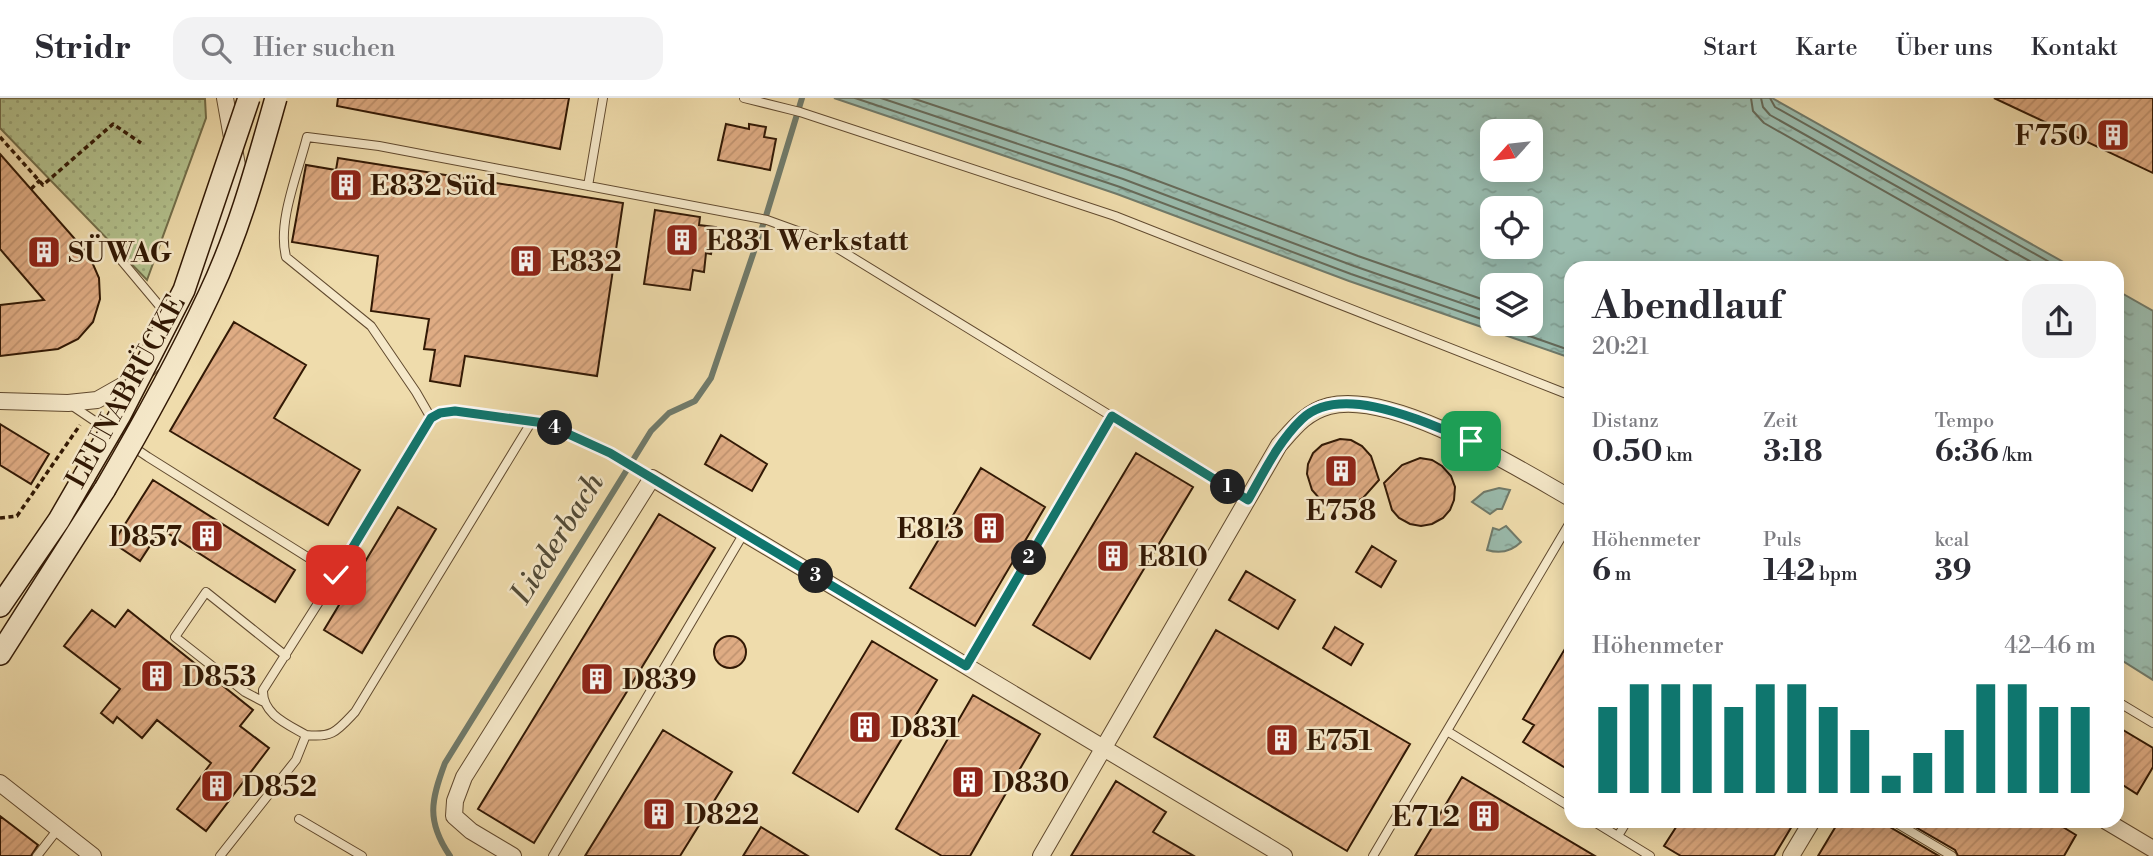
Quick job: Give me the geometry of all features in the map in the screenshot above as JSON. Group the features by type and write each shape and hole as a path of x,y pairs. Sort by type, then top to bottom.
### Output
{"main road":[{"name":"LEUNABRÜCKE","path":"0,606 58,520 120,415 184,290 249,98"},
{"name":"LEUNABRÜCKE","path":"0,654 106,488 209,295 255,173 276,98"}],"street":[{"path":"0,401 68,403 97,400 143,374 177,338 211,260 238,171 225,98"},
{"path":"1041,856 1279,445 1304,417 1327,406 1348,403 1391,411 1471,441 1564,494"},
{"path":"513,856 471,831 454,816 455,801 464,777 652,478 1284,856"},
{"path":"0,783 93,856"},
{"path":"1791,856 1808,828"},
{"path":"2116,828 2151,851"}],"lane":[{"path":"589,186 603,98"},
{"path":"744,98 1115,216 1564,393"},
{"path":"431,418 416,391 371,326 286,257 282,243 284,227 307,137 379,146 767,220 803,233 837,248 1248,500"},
{"path":"116,254 180,330"},
{"path":"68,403 336,575"},
{"path":"262,701 263,690 431,418 440,413 455,411 544,423 610,453 652,478"},
{"path":"966,666 1112,416"},
{"path":"286,656 206,592 175,637 245,692 262,701 268,710 306,735 321,737 336,732 355,712 532,421"},
{"path":"553,856 744,533"},
{"path":"1373,856 1564,533"},
{"path":"2124,706 2153,723"},
{"path":"1447,731 1564,803"},
{"path":"220,856 296,760 306,735"},
{"path":"299,819 362,856"},
{"path":"1605,828 1650,856"},
{"path":"1618,836 1623,828"},
{"path":"1905,828 1952,856"},
{"path":"37,856 58,829"}],"path":[{"path":"0,136 43,185 113,124 141,143"},
{"path":"31,189 40,180"},
{"path":"0,518 17,516 86,416"}],"green space":[{"path":"0,98 205,99 206,118 147,280 0,128"}],"water":[{"path":"834,98 1772,98 2062,261 1564,261 1564,356 1508,336 1543,336 1543,273 1480,273 1480,326 1349,281 1117,194"},
{"path":"2124,294 2153,311 2153,680 2124,662"},
{"path":"1499,488 1510,490 1502,509 1490,514 1472,502 1484,492"},
{"path":"1506,526 1521,542 1505,551 1487,550 1493,528 1499,530"}],"building":[{"path":"338,98 569,98 560,149 337,106"},
{"name":"F750","path":"1994,98 2153,98 2153,173"},
{"path":"726,124 749,129 749,124 766,127 764,137 776,139 770,170 718,160"},
{"name":"SÜWAG","path":"0,154 89,255 99,278 100,299 93,322 78,339 58,349 0,356 0,305 44,300 0,249"},
{"name":"E832","path":"338,158 623,203 597,376 465,356 460,386 430,381 435,350 424,349 429,319 371,311 378,256 292,242 306,165 336,170"},
{"name":"E831 Werkstatt","path":"655,210 700,217 699,225 716,227 711,254 706,253 704,272 693,270 690,290 644,284"},
{"path":"234,322 306,365 274,418 360,470 328,525 170,431"},
{"path":"0,424 49,454 31,484 0,465"},
{"path":"721,435 767,464 752,491 705,464"},
{"name":"E758","path":"1340,439 1351,440 1362,446 1371,456 1379,480 1363,498 1341,506 1329,504 1319,498 1312,490 1307,474 1313,453 1322,445"},
{"name":"E810","path":"1136,453 1193,487 1090,659 1033,625"},
{"path":"1420,458 1432,460 1442,466 1451,476 1455,487 1450,510 1443,518 1421,526 1399,518 1392,510 1384,483 1402,465"},
{"name":"E813","path":"981,468 1045,507 975,626 910,588"},
{"name":"D857","path":"153,480 295,570 275,602 161,529 140,561 113,543"},
{"path":"398,507 436,529 362,653 324,630"},
{"name":"D839","path":"659,514 715,548 534,843 478,809"},
{"path":"1372,546 1396,561 1381,587 1356,572"},
{"path":"1246,571 1295,600 1278,629 1229,600"},
{"name":"D853","path":"92,610 115,627 128,610 253,710 240,726 269,748 206,831 177,809 211,763 157,720 142,738 117,717 113,723 101,713 120,689 64,646"},
{"path":"1335,627 1363,644 1351,665 1323,648"},
{"name":"E751","path":"1216,630 1410,744 1347,851 1154,737"},
{"path":"730,636 741,641 746,652 741,663 730,668 719,663 714,652 719,641"},
{"name":"D831","path":"872,641 937,680 858,812 793,773"},
{"path":"1564,650 1564,767 1523,742 1534,725 1523,719"},
{"name":"D830","path":"973,695 1040,734 970,856 942,856 896,829"},
{"name":"D822","path":"663,730 732,772 680,856 585,856"},
{"path":"2124,731 2153,748 2153,767 2137,794 2124,786"},
{"name":"E712","path":"1462,777 1595,856 1415,856"},
{"path":"1116,781 1166,812 1153,832 1194,856 1071,856"},
{"path":"0,816 38,845 31,856 0,856"},
{"path":"761,827 808,856 743,856"},
{"path":"1676,828 1791,828 1774,856 1681,856 1664,846"},
{"path":"1835,828 1892,828 1939,856 1818,856"},
{"path":"1917,828 2064,828 2076,835 2064,856 1958,856 1955,850"}],"waterway":[{"name":"Liederbach","path":"450,856 437,832 433,810 436,788 445,763 651,431 669,413 695,401 711,378 766,216 802,98"}],"place":[{"name":"F750","path":"2113,135"},
{"name":"E832 Süd","path":"346,185"},
{"name":"E831 Werkstatt","path":"682,240"},
{"name":"SÜWAG","path":"44,252"},
{"name":"E832","path":"526,261"},
{"name":"E758","path":"1341,471"},
{"name":"E813","path":"989,528"},
{"name":"D857","path":"207,536"},
{"name":"E810","path":"1113,556"},
{"name":"D853","path":"157,676"},
{"name":"D839","path":"597,679"},
{"name":"D831","path":"865,727"},
{"name":"E751","path":"1282,740"},
{"name":"D830","path":"968,782"},
{"name":"D852","path":"217,786"},
{"name":"D822","path":"659,814"},
{"name":"E712","path":"1484,816"}],"route":[{"path":"336,575 431,418 440,413 455,411 544,423 610,453 966,666 1112,416 1248,500 1279,445 1304,417 1327,406 1348,403 1391,411 1471,441"}]}
